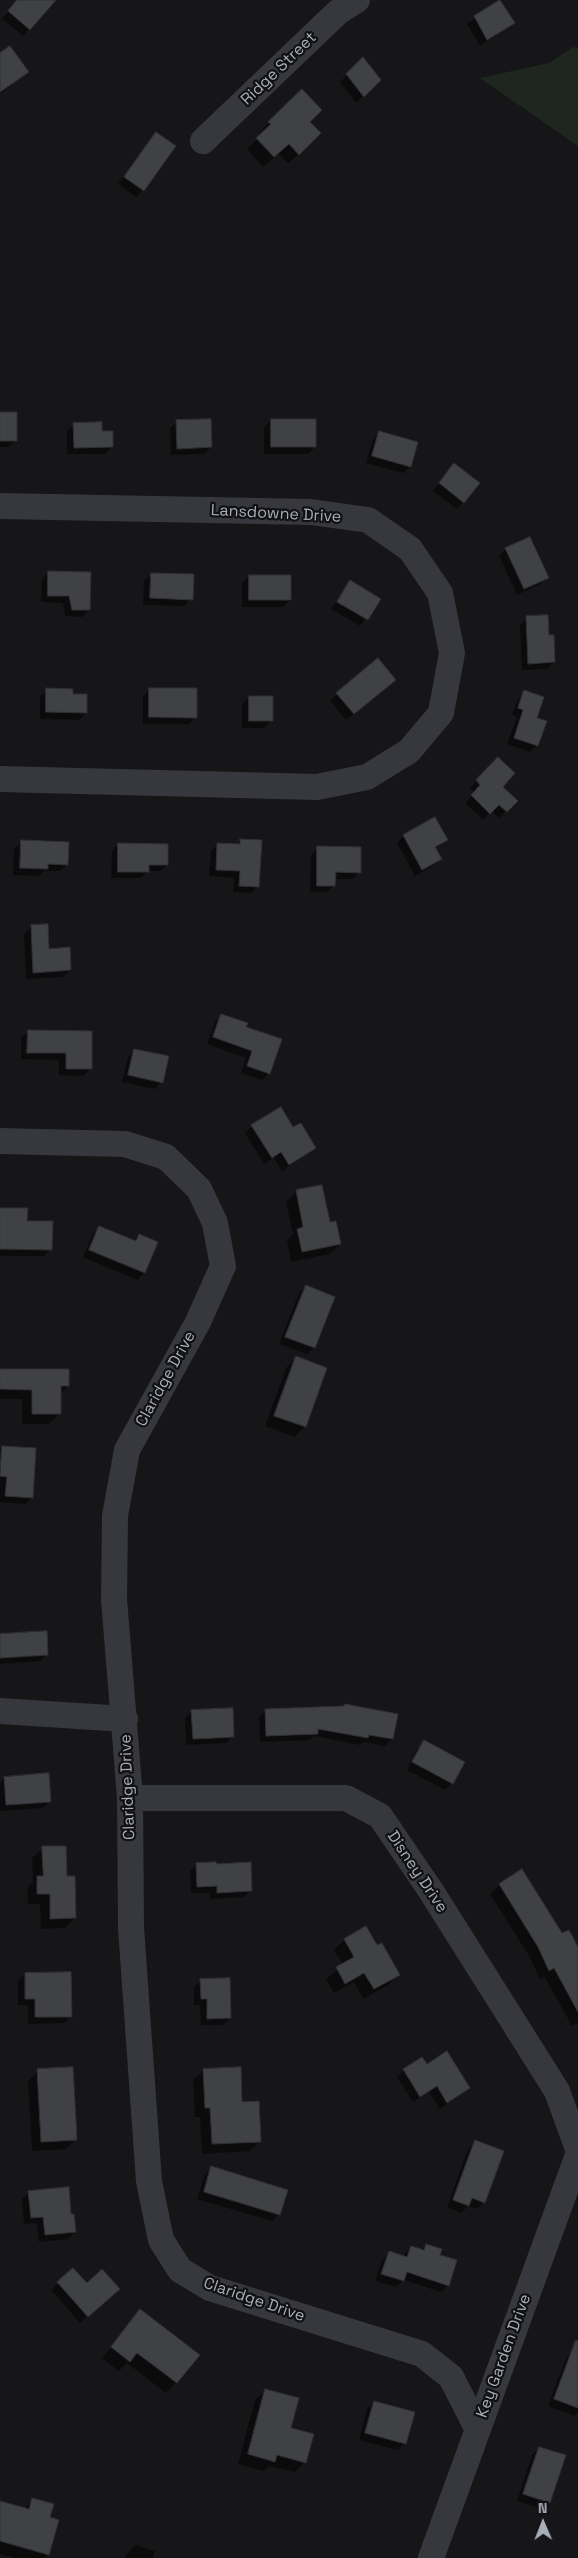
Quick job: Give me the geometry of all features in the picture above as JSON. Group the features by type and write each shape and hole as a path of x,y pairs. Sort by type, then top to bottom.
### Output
{"street":[{"name":"Ridge Street","path":"204,141 338,12 357,0"},
{"name":"Lansdowne Drive","path":"0,506 311,512 368,520 410,549 440,593 452,653 441,713 409,751 367,778 317,787 0,779"},
{"name":"Claridge Drive","path":"0,1141 125,1144 166,1157 199,1189 215,1222 223,1266 198,1322 127,1450 115,1516 114,1599 130,1798 132,1937 150,2180 161,2240 180,2270 210,2288 422,2354 451,2377 478,2428"},
{"path":"0,1711 125,1719"},
{"name":"Disney Drive","path":"130,1798 268,1796 346,1798 380,1816 431,1891 557,2091 578,2149"},
{"name":"Key Garden Drive","path":"431,2558 578,2155"}],"shaded area":[{"path":"573,47 578,48 578,146 480,78 549,63"}],"building":[{"path":"17,0 56,0 30,30 8,11"},
{"path":"500,0 515,23 487,40 474,16"},
{"path":"10,46 29,72 0,92 0,53"},
{"path":"363,57 381,80 364,97 346,74"},
{"path":"302,89 322,110 310,122 321,133 299,155 289,144 274,157 256,138 271,124 268,122"},
{"path":"156,132 176,146 144,191 124,177"},
{"path":"0,412 17,412 17,441 0,441"},
{"path":"211,419 212,447 177,449 176,420"},
{"path":"271,419 316,419 316,447 271,447"},
{"path":"102,422 102,431 113,431 113,447 74,448 73,423"},
{"path":"379,431 418,442 411,467 372,456"},
{"path":"454,463 480,483 464,503 439,483"},
{"path":"530,537 549,578 524,589 505,548"},
{"path":"48,571 91,572 90,610 72,610 69,596 48,596"},
{"path":"151,573 194,574 193,600 150,598"},
{"path":"249,575 291,575 291,600 249,600"},
{"path":"350,580 381,599 368,620 337,602"},
{"path":"548,615 549,635 554,635 555,662 528,664 526,616"},
{"path":"378,658 396,680 354,714 336,693"},
{"path":"46,688 73,689 73,694 87,694 87,713 46,712"},
{"path":"149,688 197,688 197,718 149,717"},
{"path":"524,690 544,697 537,718 547,721 538,746 514,738 523,710 518,708"},
{"path":"249,696 273,696 273,721 249,721"},
{"path":"498,757 515,773 503,787 518,801 507,812 499,805 490,814 471,795 480,785 476,780"},
{"path":"435,817 448,840 435,847 442,859 422,870 403,835"},
{"path":"240,839 262,840 259,887 239,886 240,871 216,870 217,843 240,844"},
{"path":"21,840 69,842 68,865 48,864 48,869 20,868"},
{"path":"118,843 168,844 168,865 149,865 149,872 118,872"},
{"path":"317,846 361,847 361,873 336,872 335,886 317,886"},
{"path":"48,924 49,949 70,947 71,970 33,973 31,925"},
{"path":"221,1014 248,1023 246,1027 282,1039 270,1074 247,1066 252,1051 213,1037"},
{"path":"28,1030 92,1031 92,1069 66,1069 66,1053 27,1053"},
{"path":"134,1049 169,1056 163,1083 128,1075"},
{"path":"281,1107 293,1127 301,1123 316,1148 289,1165 281,1152 272,1158 251,1125"},
{"path":"322,1185 330,1222 336,1221 341,1244 302,1252 297,1229 303,1227 296,1190"},
{"path":"0,1208 28,1208 27,1221 53,1221 52,1250 0,1249"},
{"path":"99,1226 136,1241 139,1234 158,1242 145,1273 89,1250"},
{"path":"306,1285 335,1297 315,1348 285,1337"},
{"path":"296,1356 327,1368 306,1427 274,1416"},
{"path":"0,1369 69,1369 69,1386 61,1386 61,1414 32,1414 32,1390 0,1389"},
{"path":"2,1446 36,1448 33,1498 5,1496 7,1477 0,1476"},
{"path":"47,1631 48,1655 0,1658 0,1634"},
{"path":"345,1704 398,1714 393,1739 369,1735 368,1738 318,1729 318,1734 266,1736 265,1709 344,1706"},
{"path":"233,1708 234,1737 193,1739 191,1710"},
{"path":"424,1740 465,1762 453,1784 412,1762"},
{"path":"49,1773 51,1802 6,1805 4,1777"},
{"path":"42,1846 66,1846 67,1876 75,1876 76,1918 50,1919 50,1894 37,1894 37,1876 43,1876"},
{"path":"216,1862 217,1864 251,1862 252,1891 217,1893 217,1886 197,1887 196,1863"},
{"path":"522,1869 562,1933 569,1930 578,1947 578,2012 554,1968 549,1971 538,1947 499,1884"},
{"path":"366,1926 377,1945 382,1943 400,1975 374,1989 364,1973 345,1984 336,1967 354,1957 344,1939"},
{"path":"71,1972 72,2017 35,2017 35,1999 25,1999 25,1973"},
{"path":"230,1978 231,2018 207,2019 207,1999 201,1999 200,1979"},
{"path":"447,2051 470,2088 447,2103 437,2086 420,2097 403,2069 422,2057 427,2064"},
{"path":"73,2067 77,2140 41,2142 37,2069"},
{"path":"241,2067 242,2102 259,2101 261,2142 212,2144 210,2108 205,2108 203,2069"},
{"path":"475,2140 504,2151 485,2203 472,2198 469,2206 453,2200"},
{"path":"211,2166 288,2190 280,2215 204,2192"},
{"path":"69,2187 71,2214 74,2214 76,2232 45,2235 43,2217 31,2218 28,2191"},
{"path":"426,2244 442,2249 440,2255 457,2260 449,2286 407,2272 404,2281 381,2274 389,2251 407,2257 411,2246 424,2250"},
{"path":"73,2268 87,2283 102,2269 120,2289 88,2317 57,2282"},
{"path":"140,2309 200,2355 177,2383 137,2353 130,2362 111,2347"},
{"path":"576,2340 578,2341 578,2408 554,2399"},
{"path":"265,2389 299,2398 291,2428 314,2434 306,2463 277,2455 275,2462 248,2454"},
{"path":"374,2401 415,2412 406,2444 365,2433"},
{"path":"539,2447 566,2455 550,2503 523,2494"},
{"path":"32,2498 54,2504 50,2517 59,2520 49,2555 0,2541 0,2501 29,2509"}]}
